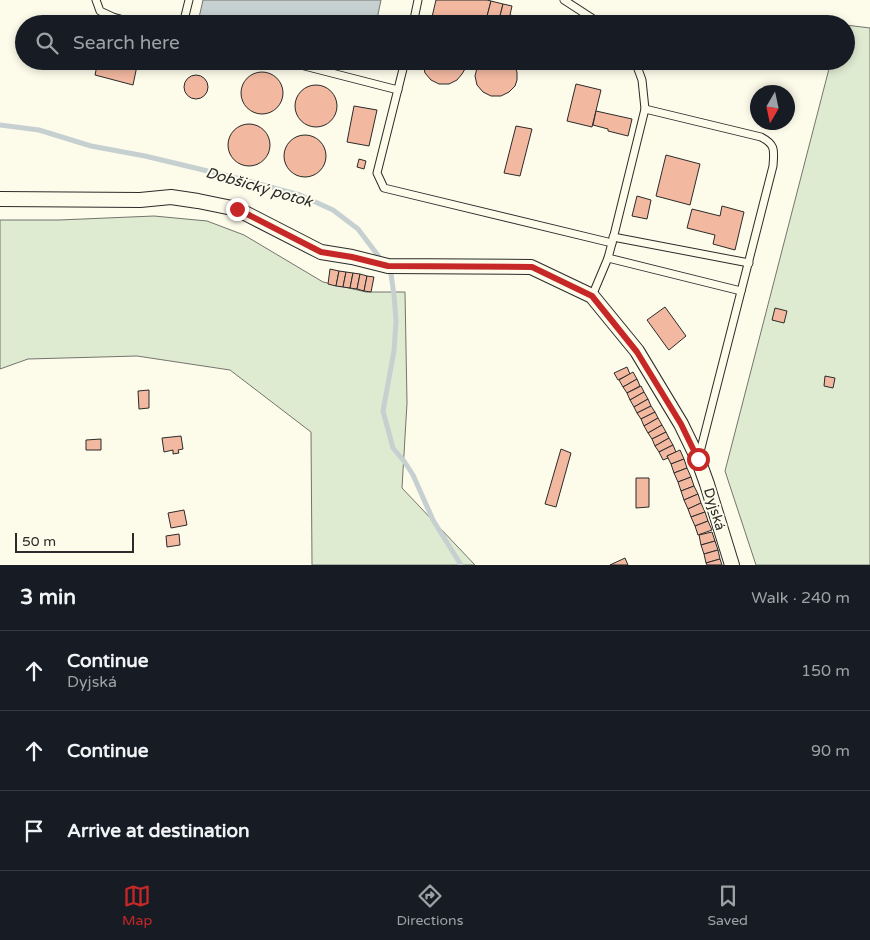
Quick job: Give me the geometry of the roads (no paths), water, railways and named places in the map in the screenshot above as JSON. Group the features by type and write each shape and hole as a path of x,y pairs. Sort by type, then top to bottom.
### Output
{"street":[{"name":"Dyjská","path":"0,200 140,200 180,198 237,209 321,252 388,266 532,267 592,296 637,352 681,424 708,484 732,565"}],"lane":[{"path":"96,0 100,11 107,15"},
{"path":"185,15 189,0"},
{"path":"415,15 418,0"},
{"path":"564,0 587,15"},
{"path":"320,70 398,90"},
{"path":"402,70 377,173 384,188 613,240 749,263"},
{"path":"592,296 608,258 645,109 642,80 638,70"},
{"path":"645,109 761,137 770,142 774,151 773,166 698,459"},
{"path":"608,258 742,291"}],"waterway":[{"name":"Dobšický potok","path":"0,125 39,130 91,146 145,156 300,195 333,210 358,229 383,262"},
{"name":"Dobšický potok","path":"387,269 391,274 396,321 394,351 383,411 393,448 413,475 433,520 461,565"}]}
